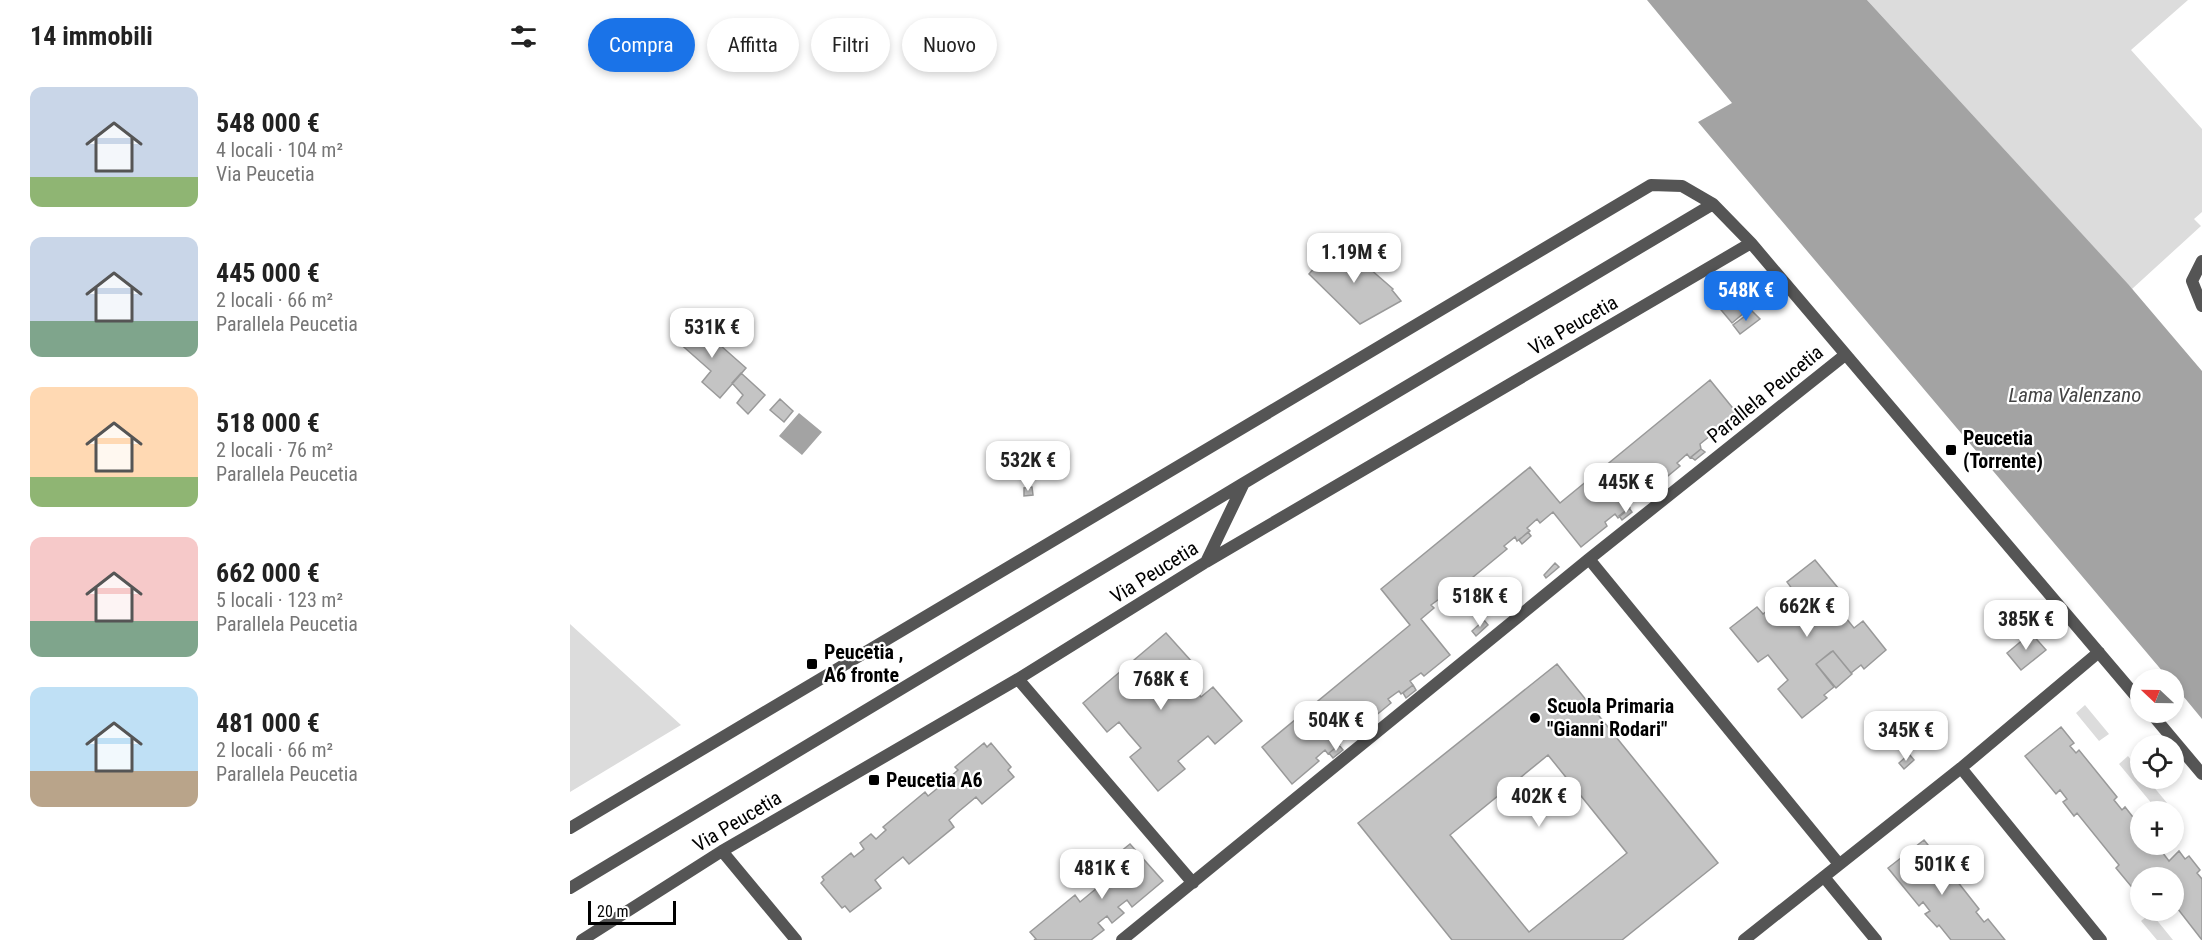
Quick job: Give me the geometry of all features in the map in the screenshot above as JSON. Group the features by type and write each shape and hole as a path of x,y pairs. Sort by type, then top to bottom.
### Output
{"street":[{"path":"570,828 1651,185 1682,186 1713,204 1751,243 2130,689"},
{"name":"Via Peucetia","path":"570,888 1713,204"},
{"name":"Via Peucetia","path":"582,940 722,851 1018,679 1206,562 1751,243"},
{"path":"2202,261 2192,281 2202,306"},
{"name":"Parallela Peucetia","path":"1122,940 1589,559 1845,355"},
{"path":"1206,562 1244,483"},
{"path":"1589,559 1839,864"},
{"path":"1744,940 1961,768 2098,652"},
{"path":"1018,679 1193,883"},
{"path":"2159,723 2202,774"},
{"path":"1961,768 2101,940"},
{"path":"722,851 796,940"},
{"path":"1824,877 1876,940"}],"shaded area":[{"path":"1867,0 2188,0 2131,50 2202,129 2202,212 2194,219 2201,226 2132,289"},
{"path":"570,624 681,725 570,792"},
{"path":"2085,705 2109,734 2099,741 2076,713"},
{"path":"2128,756 2130,777 2119,764"},
{"path":"2140,789 2155,789 2165,801 2150,801"},
{"path":"2141,921 2158,921 2173,940 2157,940"}],"water":[{"name":"Lama Valenzano","path":"1647,0 1867,0 2128,284 2202,371 2202,719 2184,697 2184,669 2161,669 1698,122 1732,103"},
{"path":"799,413 822,432 802,455 779,436"}],"building":[{"path":"1338,241 1393,289 1401,301 1360,324 1309,274"},
{"path":"1736,290 1751,307 1732,323 1717,305"},
{"path":"1752,311 1760,319 1740,334 1733,325"},
{"path":"694,322 746,368 720,398 702,382 711,371 677,341"},
{"path":"741,373 765,395 748,414 737,403 743,395 732,383"},
{"path":"1710,380 1740,417 1713,439 1710,436 1700,444 1701,449 1690,458 1687,454 1677,463 1680,466 1640,499 1637,496 1627,504 1630,508 1618,518 1615,514 1605,522 1607,526 1581,547 1553,512 1540,523 1537,519 1527,528 1530,531 1517,541 1515,537 1504,546 1507,549 1467,582 1464,579 1453,587 1456,590 1445,600 1442,597 1431,605 1434,608 1421,619 1450,655 1424,676 1421,673 1410,681 1413,685 1401,694 1399,691 1388,699 1391,703 1351,736 1348,732 1338,740 1340,744 1328,754 1325,750 1316,758 1319,761 1292,784 1262,747 1410,625 1381,589 1530,467 1560,503"},
{"path":"780,399 793,411 784,422 770,410"},
{"path":"1701,449 1705,452 1695,460 1691,457"},
{"path":"1032,487 1033,495 1024,496 1024,488"},
{"path":"1629,508 1632,512 1622,520 1619,516"},
{"path":"1528,532 1531,536 1522,544 1519,540"},
{"path":"1815,560 1843,594 1833,602 1854,628 1863,621 1886,650 1864,669 1861,665 1851,673 1833,651 1816,664 1834,687 1824,695 1827,698 1802,718 1778,689 1788,680 1768,655 1758,662 1730,628 1757,607 1763,614 1793,590 1787,582"},
{"path":"1555,563 1559,567 1546,578 1544,575"},
{"path":"1455,591 1459,596 1449,604 1445,600"},
{"path":"1484,620 1488,625 1476,636 1472,631"},
{"path":"1166,633 1192,662 1180,671 1201,697 1213,687 1242,721 1215,744 1208,736 1178,761 1185,769 1158,791 1130,757 1141,748 1119,722 1107,732 1083,703"},
{"path":"2031,633 2046,650 2021,670 2007,653"},
{"path":"1833,651 1852,674 1836,688 1816,664"},
{"path":"1557,664 1718,863 1622,940 1452,940 1358,823","holes":["1548,755 1627,853 1529,932 1450,835"]},
{"path":"1413,685 1416,690 1406,698 1403,693"},
{"path":"2061,727 2074,743 2070,746 2076,753 2079,750 2117,797 2114,800 2122,810 2125,807 2130,813 2130,855 2164,855 2169,861 2175,855 2182,855 2185,859 2189,856 2200,870 2197,873 2202,879 2202,940 2184,917 2184,867 2130,867 2130,885 2116,868 2119,865 2077,813 2074,816 2063,802 2067,799 2060,790 2056,794 2025,756"},
{"path":"984,743 987,747 991,743 1011,767 1008,770 1014,777 982,804 976,797 949,820 954,827 909,864 903,857 893,865 875,880 881,888 850,912 845,906 842,908 821,883 824,880 822,877 851,853 854,857 864,849 860,843 871,834 876,839 886,830 883,827 925,792 928,796 939,787 934,782 944,774 948,779 958,770 955,767"},
{"path":"1339,745 1343,750 1333,758 1329,753"},
{"path":"1909,754 1914,760 1904,769 1899,763"},
{"path":"1924,840 1936,855 1933,858 1939,865 1942,862 1979,909 1976,912 1984,922 1988,919 2005,940 1951,940 1939,925 1937,927 1925,914 1930,911 1923,902 1919,906 1888,868"},
{"path":"1130,844 1163,881 1132,907 1127,900 1118,907 1124,913 1112,923 1107,916 1098,923 1104,930 1091,940 1034,940 1036,939 1030,932 1075,895 1080,902 1109,878 1100,868"}],"place":[{"name":"Peucetia (Torrente)","path":"1951,450"},
{"name":"Peucetia , A6 fronte","path":"812,664"},
{"name":"Scuola Primaria \"Gianni Rodari\"","path":"1535,718"},
{"name":"Peucetia A6","path":"874,780"}]}
